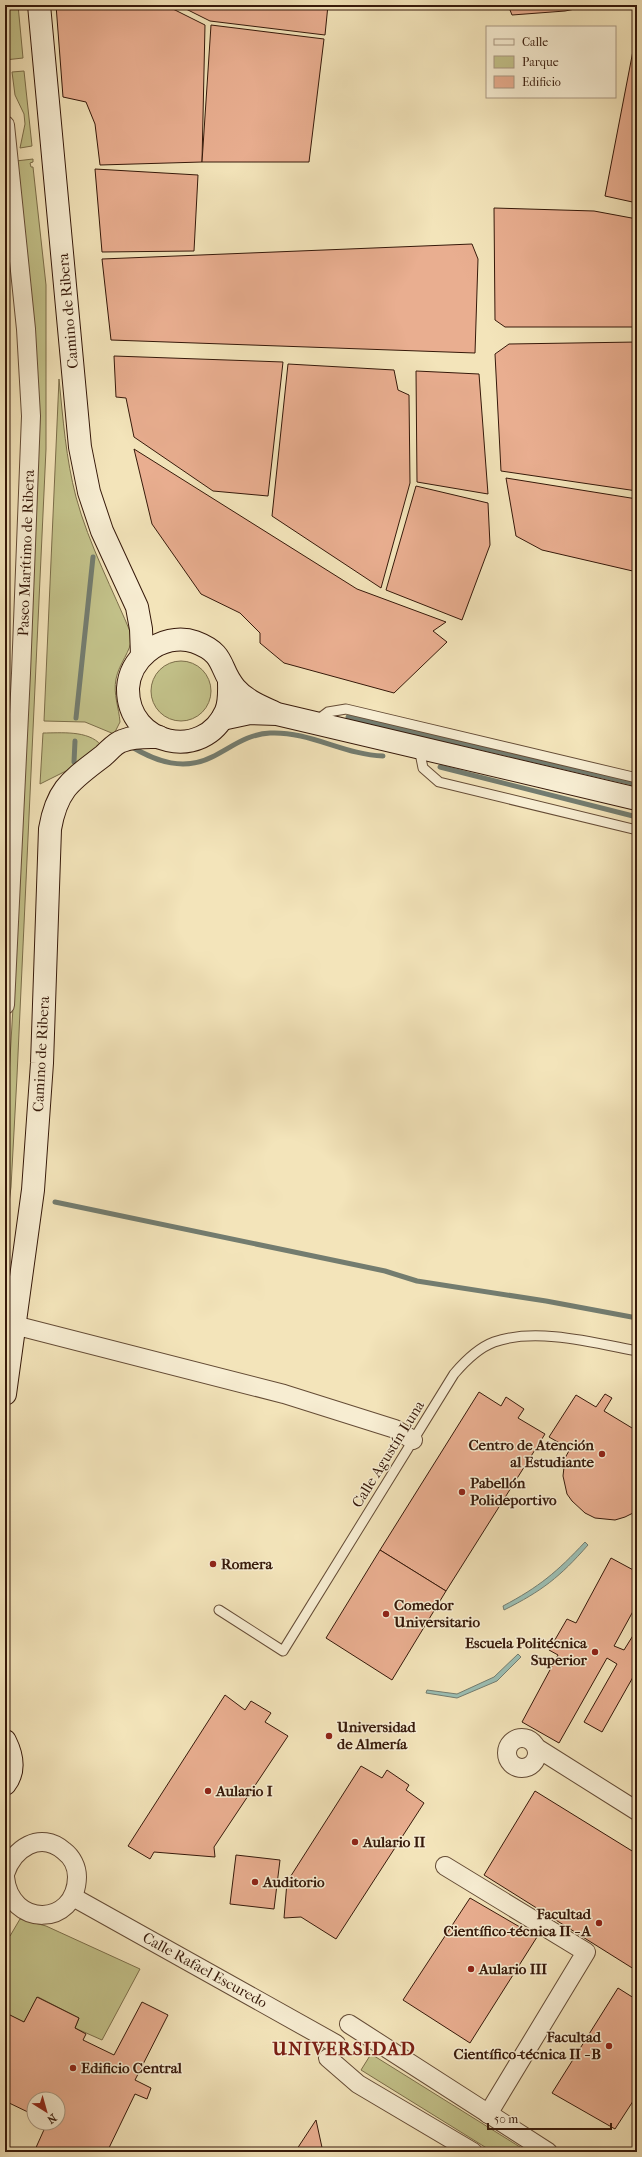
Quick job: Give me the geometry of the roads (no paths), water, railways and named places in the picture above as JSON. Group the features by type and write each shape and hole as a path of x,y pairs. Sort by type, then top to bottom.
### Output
{"main road":[{"name":"Camino de Ribera","path":"39,5 80,447 89,492 102,530 137,607 152,627 172,640"},
{"name":"Camino de Ribera","path":"137,607 141,629 142,656"},
{"path":"229,681 229,699 222,719 214,728 200,737 185,742 168,740 142,728 131,710 128,697 129,682 134,666 142,656 161,642 185,639 194,642 219,657 229,681 243,696 277,714"},
{"path":"119,743 126,732 131,710"},
{"path":"222,719 250,713 277,714 637,799"},
{"name":"Camino de Ribera","path":"5,1394 34,1174 42,1062 50,829 53,815 57,801 64,790 75,778 119,743 146,737 159,737"},
{"path":"5,1741 12,1760 11,1770 5,1784"}],"street":[{"name":"Paseo Marítimo de Ribera","path":"5,125 26,329 31,416 21,673 5,1006"},
{"path":"14,1325 284,1394 395,1429 413,1440"},
{"path":"537,1748 637,1810"},
{"path":"39,1843 50,1844 65,1852 74,1863 77,1874 77,1886 73,1897 58,1912 47,1915 37,1915 23,1911 12,1902 6,1889 5,1876 9,1862 18,1851 28,1845 39,1843"},
{"path":"445,1866 586,1952 488,2114"},
{"name":"Calle Rafael Escuredo","path":"73,1897 332,2051 358,2084 473,2152"},
{"path":"348,2024 548,2152"}],"lane":[{"path":"315,723 328,712 346,709 637,778"},
{"path":"419,748 423,768 439,782 637,830"},
{"name":"Calle Agustín Luna","path":"219,1610 283,1651 458,1369 478,1351 493,1342 511,1337 531,1336 586,1342 637,1351"}],"water":[{"path":"585,1542 588,1545 559,1575 540,1590 504,1610 503,1606 547,1578"},
{"path":"518,1654 521,1657 497,1681 457,1698 426,1693 427,1690 457,1694 494,1677"}],"waterway":[{"path":"76,718 93,557"},
{"path":"348,717 637,784"},
{"path":"132,747 151,757 171,763 181,764 202,761 247,738 262,734 284,733 313,739 355,752 383,756"},
{"path":"74,762 75,741"},
{"path":"440,767 637,817"},
{"path":"55,1202 385,1271 417,1281 546,1301 637,1318"}],"place":[{"name":"Centro de Atención al Estudiante","path":"602,1454"},
{"name":"Pabellón Polideportivo","path":"462,1492"},
{"name":"Romera","path":"213,1564"},
{"name":"Comedor Universitario","path":"386,1614"},
{"name":"Escuela Politécnica Superior","path":"595,1652"},
{"name":"Universidad de Almería","path":"329,1736"},
{"name":"Aulario I","path":"208,1791"},
{"name":"Aulario II","path":"355,1842"},
{"name":"Auditorio","path":"255,1882"},
{"name":"Facultad Científico-técnica II - A","path":"599,1923"},
{"name":"Aulario III","path":"471,1969"},
{"name":"Facultad Científico-técnica II - B","path":"609,2046"},
{"name":"Edificio Central","path":"73,2068"}],"district":[{"name":"UNIVERSIDAD","path":"344,2049"}]}
